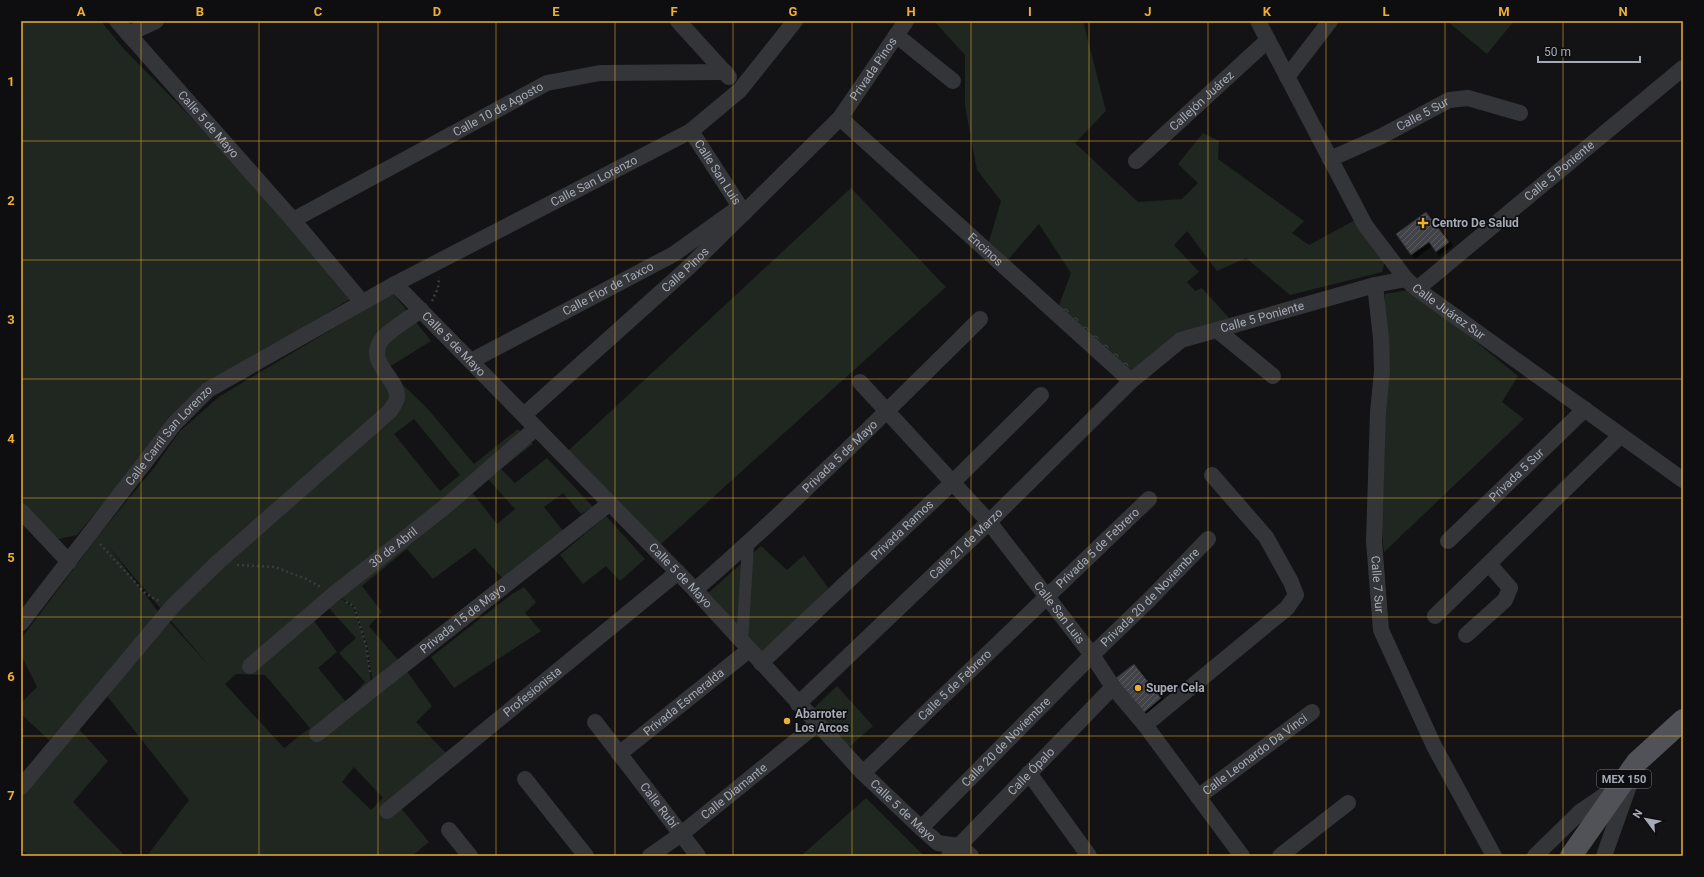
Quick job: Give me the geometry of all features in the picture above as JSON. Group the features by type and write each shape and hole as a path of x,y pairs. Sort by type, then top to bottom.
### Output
{"main road":[{"name":"MEX 150","path":"1574,852 1620,784 1637,762 1683,720"}],"street":[{"name":"Calle 5 de Mayo","path":"117,21 362,302"},
{"path":"128,34 156,21"},
{"path":"678,21 740,90"},
{"name":"Calle San Lorenzo","path":"362,302 691,132 740,90 795,21"},
{"name":"Privada Pinos","path":"840,118 906,21"},
{"name":"Calle Juárez Sur","path":"1258,21 1365,225 1412,284 1620,436 1683,480"},
{"path":"1287,77 1330,21"},
{"path":"896,35 953,81"},
{"name":"Callejón Juárez","path":"1136,161 1268,40"},
{"name":"Calle 5 Poniente","path":"1131,381 1181,340 1375,285 1412,284 1683,68"},
{"name":"Calle 10 de Agosto","path":"292,220 548,83 600,73 724,72"},
{"name":"Calle 5 Sur","path":"1330,159 1382,136 1449,100 1468,98 1520,113"},
{"name":"Calle Pinos","path":"524,415 689,267 741,210 840,118"},
{"name":"Encinos","path":"840,118 1131,381"},
{"name":"Calle San Luis","path":"691,132 741,210"},
{"name":"Calle Flor de Taxco","path":"471,361 674,254 741,210"},
{"name":"Calle 5 de Mayo","path":"395,284 678,572 863,773 938,843 960,853"},
{"name":"Calle 7 Sur","path":"1375,285 1381,338 1382,371 1378,412 1374,541 1381,630 1434,746 1494,856"},
{"name":"Calle Carril San Lorenzo","path":"21,623 175,423 208,390 362,302"},
{"path":"21,787 172,607 217,563 390,411 397,398 395,386 383,370 377,353 379,345 384,337 421,310"},
{"name":"Privada 5 de Mayo","path":"695,590 748,545 980,319"},
{"path":"1217,330 1273,376"},
{"name":"Calle 21 de Marzo","path":"798,704 989,522 1131,381"},
{"name":"Calle San Luis","path":"860,382 886,412 989,522 1092,655 1112,687 1145,725 1242,856"},
{"name":"Privada Ramos","path":"762,663 953,482 1041,395"},
{"name":"Privada 5 Sur","path":"1448,541 1585,409"},
{"name":"30 de Abril","path":"250,666 334,594 446,506 536,428"},
{"path":"1435,616 1620,436"},
{"path":"1145,725 1287,608 1296,595 1291,582 1266,537 1212,475"},
{"name":"Privada 5 de Febrero","path":"1047,597 1149,499"},
{"name":"Privada 15 de Mayo","path":"317,734 610,503"},
{"path":"21,510 69,562"},
{"name":"Privada 20 de Noviembre","path":"1092,655 1149,600 1208,539"},
{"path":"745,646 748,545"},
{"path":"1466,635 1505,600 1510,588 1489,564"},
{"name":"Profesionista","path":"387,811 678,572"},
{"name":"Calle 5 de Febrero","path":"863,773 1047,597"},
{"name":"Privada Esmeralda","path":"619,754 745,646"},
{"name":"Calle 20 de Noviembre","path":"921,828 1092,655"},
{"name":"Calle Ópalo","path":"960,853 1028,773 1112,687"},
{"name":"Calle Leonardo Da Vinci","path":"1198,797 1312,712"},
{"name":"Calle Rubí","path":"595,722 680,835 698,856"},
{"name":"Calle Diamante","path":"650,856 680,835 817,724"},
{"path":"1604,856 1637,762"},
{"path":"1028,773 1089,856"},
{"path":"525,779 586,856"},
{"path":"1535,856 1580,812 1620,784"},
{"path":"1280,856 1348,803"},
{"path":"449,830 470,856"}],"path":[{"path":"421,310 433,300 438,288 440,262"},
{"path":"90,534 146,594 172,607"}],"green space":[{"path":"21,21 101,21 122,47 291,219 350,299 255,357 173,420 77,535 50,541 21,508"},
{"path":"934,21 1083,21 1106,111 1075,143 1138,202 1182,199 1198,183 1178,164 1203,133 1219,141 1218,159 1304,221 1292,233 1309,245 1357,219 1385,261 1382,272 1290,295 1246,258 1217,271 1187,231 1174,245 1199,272 1187,282 1195,291 1202,288 1230,319 1129,375 1058,308 1071,273 1039,224 1004,264 987,248 1001,201 977,170 965,106 965,55"},
{"path":"1447,21 1514,21 1487,54"},
{"path":"851,188 946,287 660,545 568,451"},
{"path":"1408,290 1416,293 1518,376 1502,402 1524,419 1384,552 1380,516 1385,294"},
{"path":"393,293 431,341 386,369 427,408 474,464 518,429 533,444 501,469 515,483 547,458 593,507 581,514 563,493 544,507 564,532 502,578 475,548 433,579 407,549 362,586 382,612 369,626 399,661 373,684 367,644 354,606 329,591 353,607 366,645 372,690 403,666 432,706 416,722 450,757 396,802 429,842 412,856 147,856 189,800 104,692 165,617 210,667 108,546 160,614 80,709 49,740 21,714 21,703 37,687 21,655 21,639 99,535 156,465 180,431 220,396","holes":["414,419 460,475 440,491 394,434","487,478 515,509 497,524 468,487","327,606 356,638 339,653 365,682 346,702 318,668 337,652 314,621","236,674 265,675 310,728 284,748 225,684","354,767 383,798 371,810 342,782"]},
{"path":"1067,302 1131,363 1125,371 1058,308"},
{"path":"606,516 645,559 620,581 606,566 583,584 560,555"},
{"path":"761,546 787,570 804,555 829,589 762,655 706,595"},
{"path":"524,587 536,602 525,613 541,631 454,688 431,657 512,594"},
{"path":"837,686 873,726 849,747 812,710"},
{"path":"78,728 108,761 73,802 125,856 30,856 21,849 21,793"},
{"path":"866,798 924,856 801,856"}],"building":[{"name":"Centro De Salud","path":"1426,212 1449,242 1436,252 1429,242 1411,255 1396,234"},
{"name":"Super Cela","path":"1134,664 1161,698 1141,715 1116,678"}],"place":[{"name":"Centro De Salud","path":"1423,223"},
{"name":"Super Cela","path":"1138,688"},
{"name":"Abarroter Los Arcos","path":"787,721"}]}
